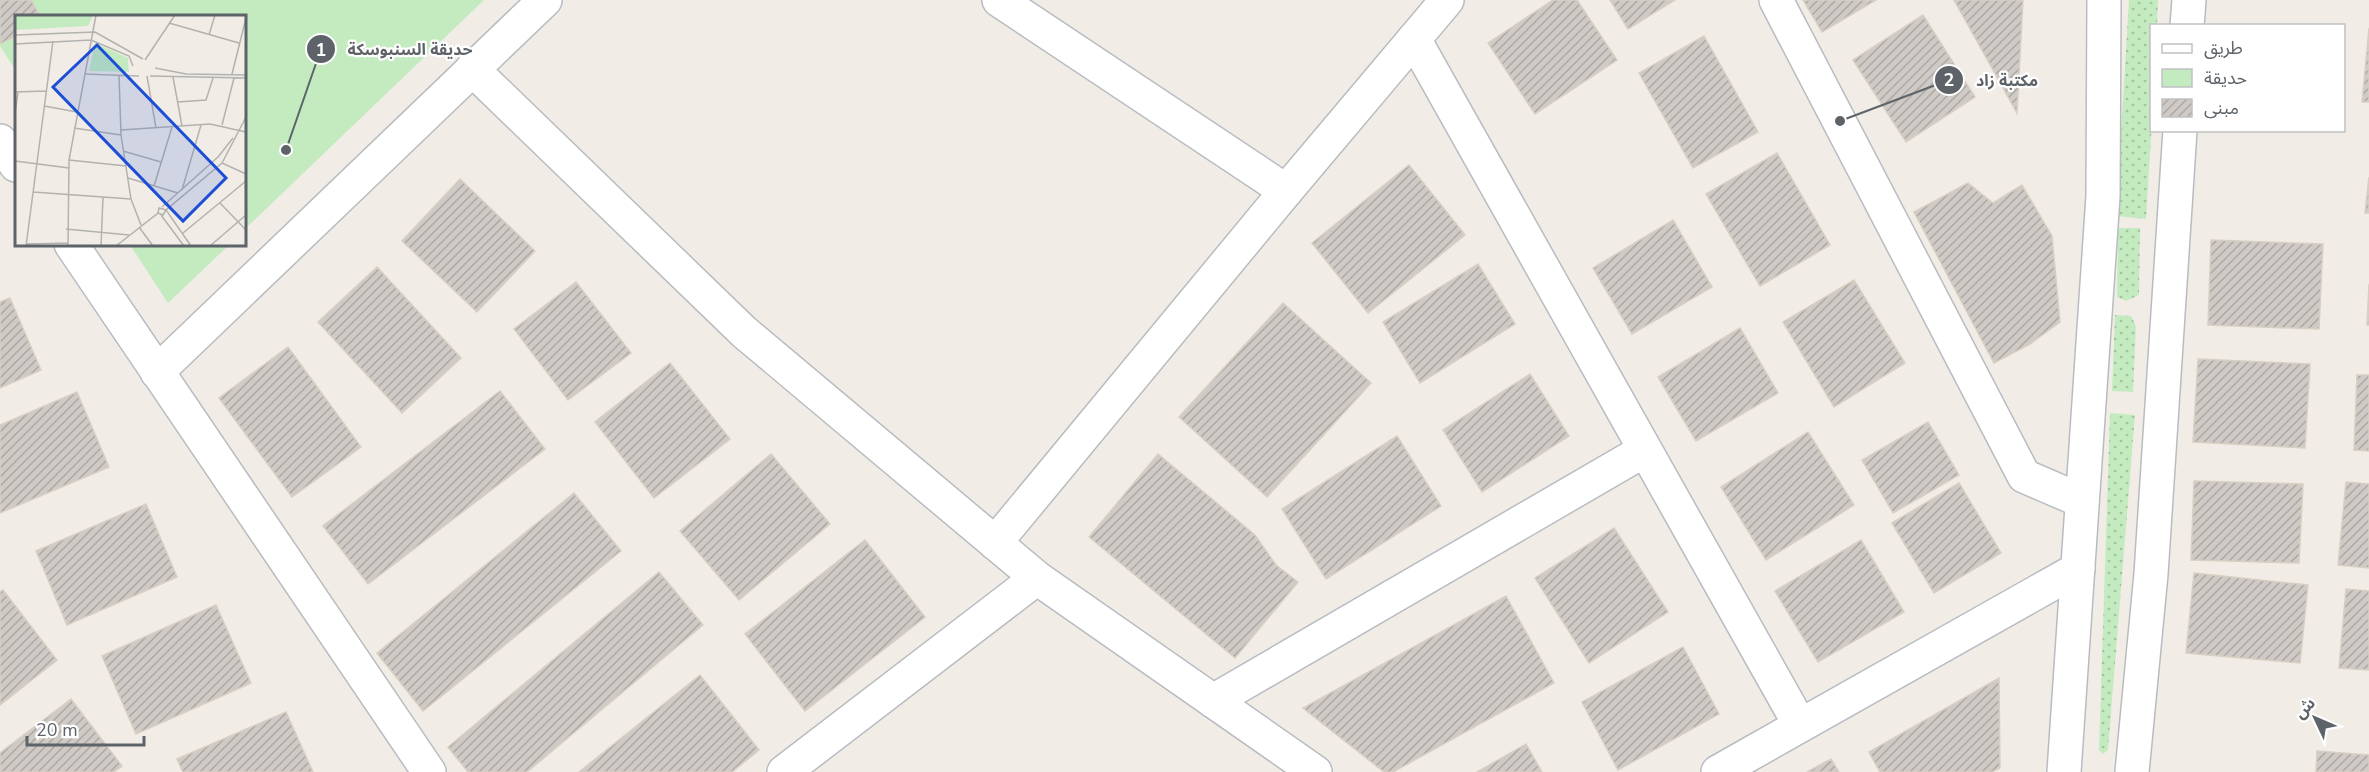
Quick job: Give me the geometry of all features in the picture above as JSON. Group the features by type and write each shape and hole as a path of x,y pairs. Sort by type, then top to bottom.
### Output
{"street":[{"path":"158,372 545,0"},
{"path":"999,0 1286,191"},
{"path":"995,543 1447,0"},
{"path":"1776,0 2024,476 2082,501"},
{"path":"2064,772 2103,196 2104,0"},
{"path":"2187,24 2189,0"},
{"path":"1414,39 1800,725"},
{"path":"472,69 744,332 995,543 1037,578 1315,772"},
{"path":"2132,772 2151,574 2180,132"},
{"path":"0,141 15,164"},
{"path":"71,246 429,772"},
{"path":"1213,701 1645,450"},
{"path":"1718,772 2078,568"},
{"path":"784,772 1037,578"}],"green space":[{"path":"0,0 484,0 246,228 246,15 15,15 15,69 0,46"},
{"path":"2129,0 2158,0 2157,24 2150,24 2151,132 2146,219 2116,216"},
{"path":"2118,228 2140,228 2139,295 2126,301 2117,297"},
{"path":"131,246 228,246 168,303"},
{"path":"2115,315 2131,316 2136,326 2133,392 2112,391"},
{"path":"2110,413 2135,415 2108,750 2103,754 2099,750"}],"building":[{"path":"0,0 31,0 39,15 15,15 15,36 0,44"},
{"path":"1553,0 1577,0 1617,60 1535,114 1488,43"},
{"path":"1610,0 1675,0 1628,29"},
{"path":"1803,0 1876,0 1822,32"},
{"path":"1954,0 2023,0 2017,113"},
{"path":"1923,15 1975,97 1906,142 1853,60"},
{"path":"2369,28 2369,102 2362,102"},
{"path":"1704,36 1758,132 1693,168 1639,73"},
{"path":"1777,153 1830,245 1760,286 1706,194"},
{"path":"1409,165 1465,235 1368,313 1312,243"},
{"path":"2369,177 2369,213 2365,213"},
{"path":"460,179 535,251 477,312 402,241"},
{"path":"1968,183 1993,203 2022,185 2052,236 2060,322 2030,344 1994,363 1914,212"},
{"path":"1673,220 1712,287 1632,334 1593,268"},
{"path":"2211,240 2323,244 2319,329 2208,325"},
{"path":"1478,264 1515,324 1420,383 1383,322"},
{"path":"377,267 461,358 402,413 318,322"},
{"path":"1854,280 1905,363 1834,407 1783,322"},
{"path":"576,282 631,353 568,400 514,329"},
{"path":"2369,284 2369,325 2367,325"},
{"path":"10,298 41,370 0,388 0,302"},
{"path":"1283,303 1371,383 1267,497 1179,417"},
{"path":"1740,328 1778,393 1696,441 1658,377"},
{"path":"288,347 361,447 292,497 219,398"},
{"path":"2198,359 2310,364 2305,448 2193,442"},
{"path":"670,363 730,439 654,498 595,422"},
{"path":"1530,374 1569,436 1482,492 1443,430"},
{"path":"2357,375 2369,375 2369,451 2354,450"},
{"path":"500,391 545,449 368,584 323,526"},
{"path":"77,392 109,467 0,513 0,425"},
{"path":"1928,422 1959,475 1893,513 1862,460"},
{"path":"1808,432 1854,505 1766,560 1721,487"},
{"path":"1397,436 1441,506 1326,579 1282,509"},
{"path":"771,454 830,524 739,600 680,531"},
{"path":"1158,454 1255,535 1276,565 1298,582 1235,658 1089,537"},
{"path":"2194,481 2303,484 2299,563 2191,560"},
{"path":"2346,482 2369,484 2369,568 2338,565"},
{"path":"1959,483 2001,553 1934,593 1892,523"},
{"path":"574,493 621,551 423,711 377,653"},
{"path":"146,504 177,577 67,625 36,551"},
{"path":"1614,528 1668,612 1589,663 1535,578"},
{"path":"865,540 925,617 805,711 745,634"},
{"path":"1861,540 1904,612 1818,662 1775,591"},
{"path":"659,572 703,625 527,772 468,772 448,747"},
{"path":"2194,573 2308,585 2300,663 2186,653"},
{"path":"2346,589 2369,591 2369,670 2339,668"},
{"path":"3,590 57,660 0,705 0,592"},
{"path":"1506,596 1554,683 1393,772 1384,772 1303,708"},
{"path":"216,605 251,683 136,734 102,656"},
{"path":"1683,647 1719,714 1618,770 1582,702"},
{"path":"700,675 759,750 732,772 579,772"},
{"path":"1999,678 2000,768 1992,772 1880,772 1869,752"},
{"path":"71,699 122,766 114,772 0,772 0,753"},
{"path":"286,712 313,772 183,772 177,759"},
{"path":"1526,744 1542,772 1477,772"},
{"path":"2317,751 2369,755 2369,772 2316,772"},
{"path":"1831,759 1839,772 1807,772"}],"place":[{"name":"مكتبة زاد","path":"1840,121"},
{"name":"حديقة السنبوسكة","path":"286,150"}]}
